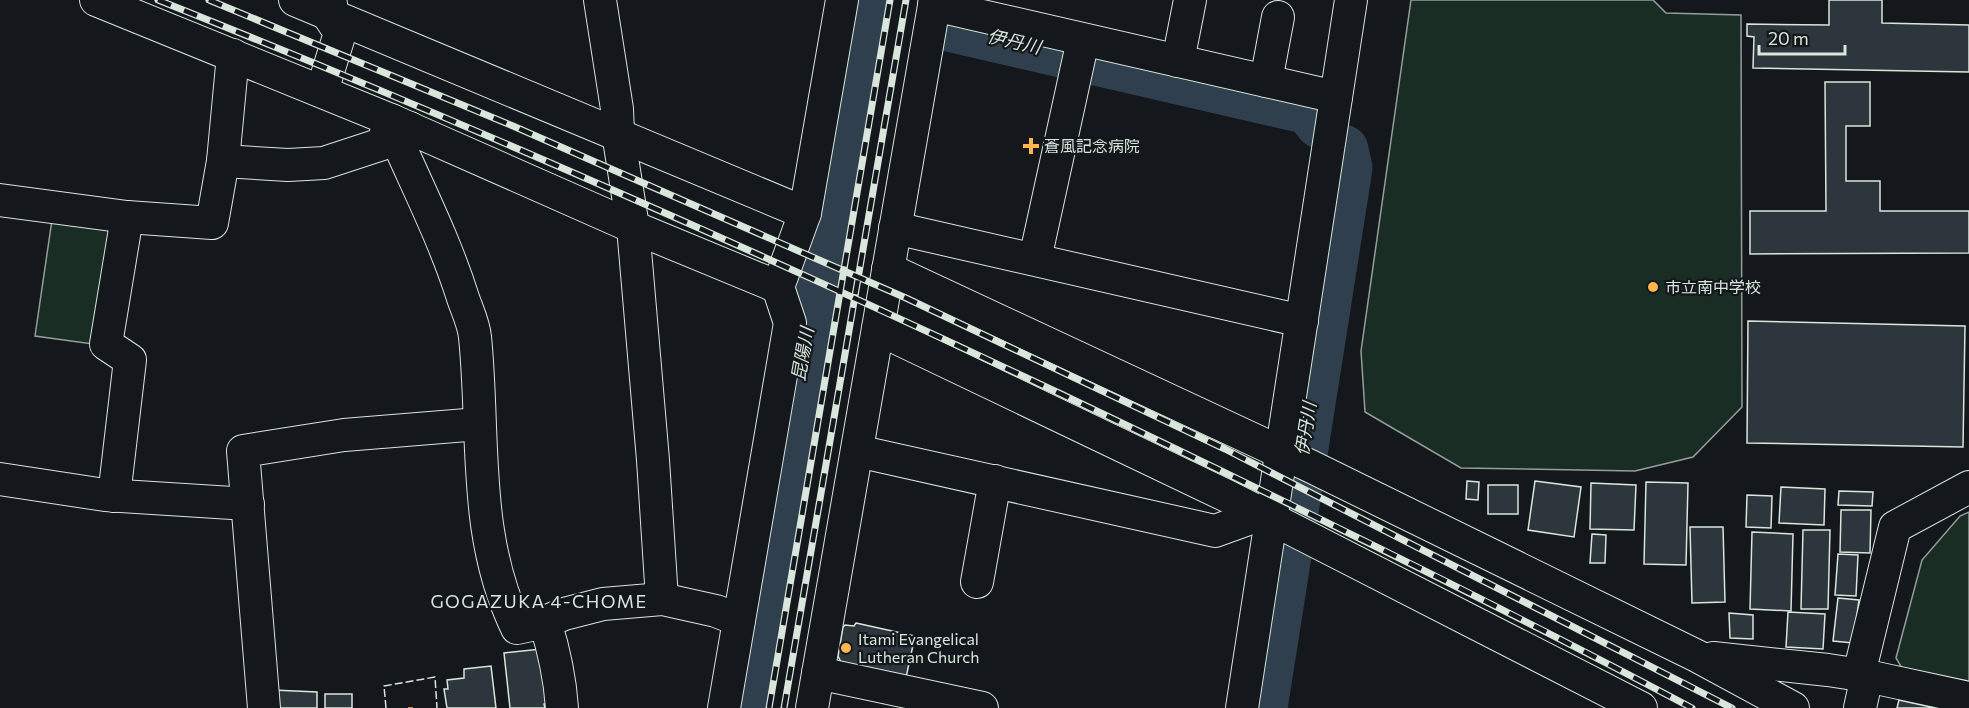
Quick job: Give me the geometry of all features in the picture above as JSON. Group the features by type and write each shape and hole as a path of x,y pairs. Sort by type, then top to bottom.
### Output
{"street":[{"path":"96,0 149,10 233,55 401,124 633,228 778,287"},
{"path":"295,0 329,6 805,213"},
{"path":"600,0 633,228 662,599"},
{"path":"724,708 790,323 778,287 805,213 842,0"},
{"path":"1178,61 1190,0"},
{"path":"1242,708 1278,522 1294,458 1302,321 1351,0"},
{"path":"812,708 935,2 1083,40 1336,97"},
{"path":"322,91 340,33 329,6"},
{"path":"1266,81 1278,17"},
{"path":"1035,259 1083,40"},
{"path":"0,200 127,217 212,223 223,161 233,55"},
{"path":"223,161 288,165 324,163 382,144 401,124"},
{"path":"401,124 402,151 450,256 475,335 484,502 490,547 505,602 517,628 603,604 662,599 716,611 739,620"},
{"path":"114,496 130,360 106,344 127,217"},
{"path":"895,228 1302,321"},
{"path":"888,268 1294,458 1697,656 1792,708"},
{"path":"878,329 1278,522 1641,708"},
{"path":"264,708 243,452 344,435 479,424"},
{"path":"857,451 1215,531 1278,522"},
{"path":"0,479 114,496 248,504"},
{"path":"977,582 995,481"},
{"path":"1860,708 1863,675 1895,527 1969,487"},
{"path":"545,622 553,647 562,708"},
{"path":"1697,656 1863,675 1969,698"},
{"path":"818,673 982,708"}],"green space":[{"path":"1411,0 1653,0 1666,13 1741,15 1742,407 1693,457 1635,471 1461,468 1365,412 1361,351"},
{"path":"53,213 115,221 100,345 35,336"},
{"path":"1969,512 1969,685 1903,670 1896,658 1922,560 1960,516"}],"building":[{"path":"1829,0 1882,0 1882,23 1969,25 1969,72 1753,68 1754,37 1747,36 1747,24 1829,25"},
{"path":"1825,82 1870,82 1870,126 1846,126 1846,181 1880,181 1880,211 1969,211 1969,253 1750,254 1750,211 1826,211"},
{"path":"1748,321 1965,326 1963,447 1747,443"},
{"path":"1467,481 1479,482 1478,500 1466,499"},
{"path":"1535,481 1581,487 1574,537 1528,530"},
{"path":"1646,482 1688,483 1686,565 1644,564"},
{"path":"1591,483 1636,485 1634,530 1590,529"},
{"path":"1488,485 1518,485 1518,514 1488,514"},
{"path":"1781,487 1825,489 1824,525 1779,523"},
{"path":"1839,491 1873,492 1872,506 1838,505"},
{"path":"1747,495 1772,496 1771,528 1746,527"},
{"path":"1841,510 1871,510 1870,553 1840,552"},
{"path":"1690,527 1723,527 1725,602 1692,603"},
{"path":"1803,530 1830,530 1828,609 1801,609"},
{"path":"1752,532 1793,534 1791,611 1750,609"},
{"path":"1592,534 1606,535 1605,563 1590,563"},
{"path":"1838,554 1858,555 1856,596 1835,595"},
{"path":"1838,598 1859,600 1853,643 1833,641"},
{"path":"1788,612 1825,614 1823,649 1786,647"},
{"path":"1729,613 1753,615 1753,639 1730,638"},
{"path":"856,623 915,636 905,682 842,664 838,656 843,627 845,625 854,626"},
{"path":"541,649 551,703 544,704 545,708 510,708 504,653"},
{"path":"491,666 496,708 447,708 444,689 448,689 447,680 464,678 464,669"},
{"path":"273,690 317,692 317,708 272,708"},
{"path":"325,694 352,694 352,708 325,708"},
{"path":"1899,700 1931,707 1936,708 1897,708"}],"waterway":[{"name":"昆陽川","path":"743,708 863,0"},
{"name":"伊丹川","path":"948,26 1309,109 1320,123"},
{"name":"伊丹川","path":"1262,708 1347,168 1343,150"}],"railway":[{"path":"158,0 499,141 949,342 1378,548 1692,708"},
{"path":"209,0 513,126 906,298 1225,449 1732,708"},
{"path":"769,708 890,0"},
{"path":"784,708 906,0"}],"fence":[{"path":"386,708 384,686 435,677 437,708"}],"power":[{"path":"408,708 413,708"}],"place":[{"name":"蒼風記念病院","path":"1031,146"},
{"name":"市立南中学校","path":"1653,287"},
{"name":"Itami Evangelical Lutheran Church","path":"846,648"}],"district":[{"name":"GOGAZUKA 4-CHOME","path":"539,602"}]}
